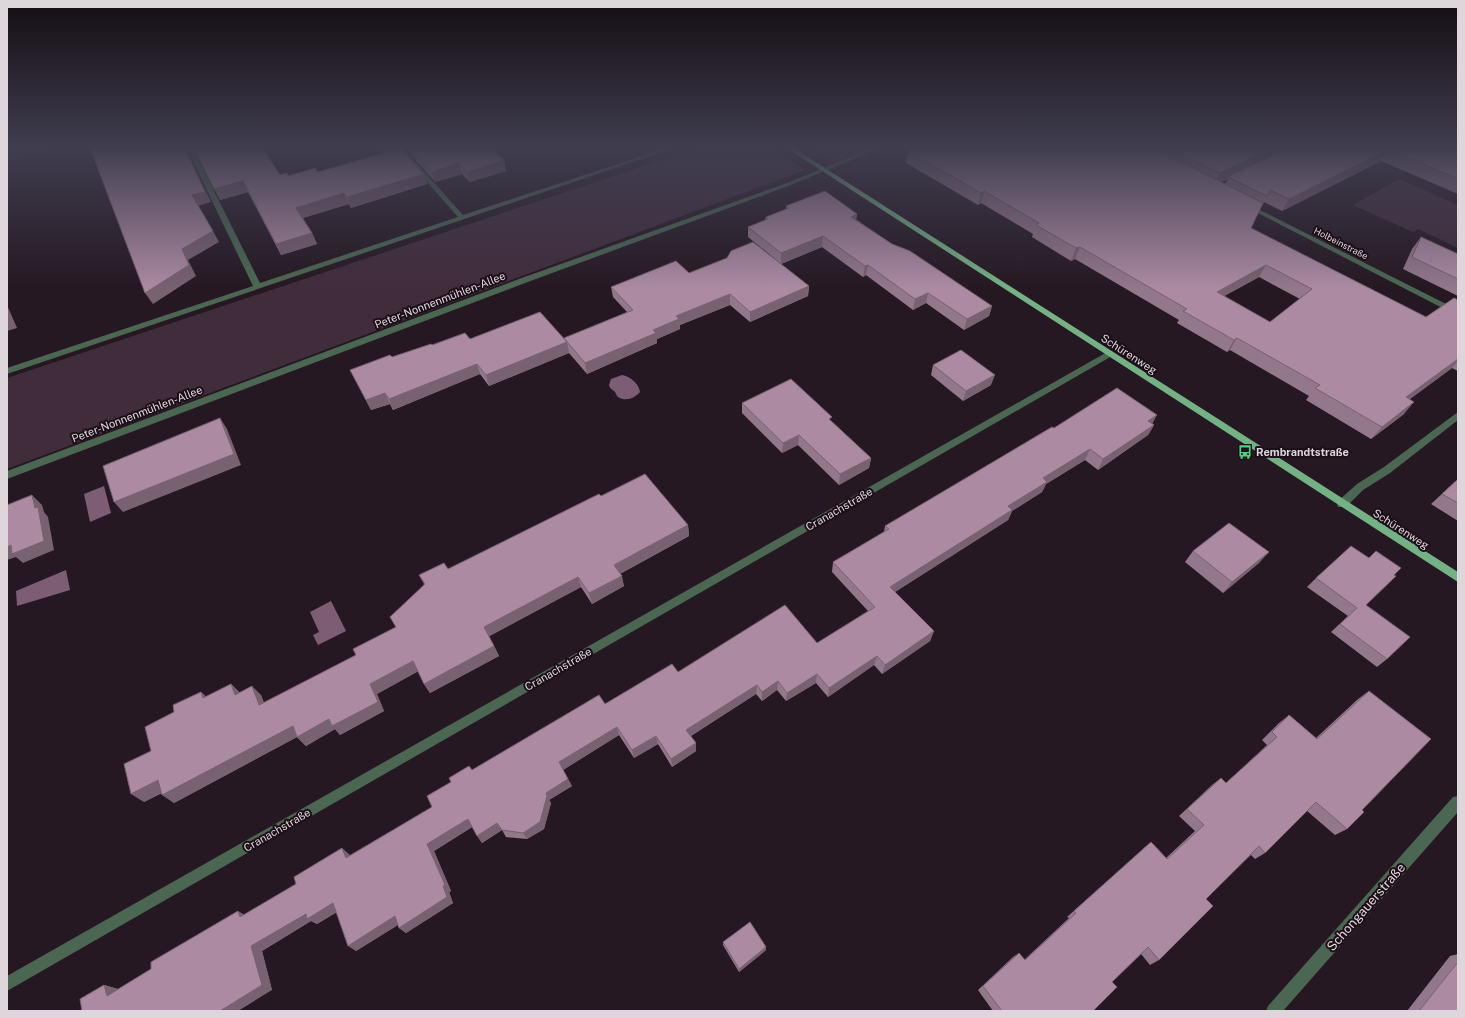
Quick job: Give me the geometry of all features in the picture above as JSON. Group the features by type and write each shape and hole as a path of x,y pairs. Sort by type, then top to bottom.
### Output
{"main road":[{"name":"Schürenweg","path":"863,195 1458,578"}],"street":[{"path":"212,195 257,286"},
{"path":"441,195 462,218"},
{"path":"7,371 532,195"},
{"name":"Peter-Nonnenmühlen-Allee","path":"7,474 522,281 760,195"},
{"name":"Holbeinstraße","path":"1238,201 1458,313"},
{"name":"Cranachstraße","path":"7,984 1109,354"},
{"path":"1342,504 1360,487 1387,470 1456,418"},
{"name":"Schongauerstraße","path":"1273,1011 1458,802"}],"shaded area":[{"path":"558,195 740,195 7,469 7,378"},
{"path":"1372,195 1434,195 1458,205 1458,248 1418,229 1413,232 1353,205"},
{"path":"622,375 631,379 638,386 640,392 633,398 624,399 618,397 609,386 611,379"},
{"path":"104,486 111,513 90,522 84,494"},
{"path":"66,570 70,590 17,606 16,591"},
{"path":"331,601 346,631 318,645 313,635 319,632 310,612"}],"building":[{"path":"108,195 194,195 192,195 213,231 182,249 189,265 145,293"},
{"path":"250,195 339,195 296,208 312,233 276,244"},
{"path":"345,195 355,195 347,197"},
{"path":"816,195 830,195 857,214 851,217 892,244 910,251 992,306 967,319 928,293 915,299 868,265 865,266 823,236 781,253 748,227 768,219 766,217 789,208 786,206"},
{"path":"990,195 1246,195 1263,203 1251,228 1426,317 1454,298 1458,300 1458,359 1406,397 1414,402 1382,427 1315,388 1320,385 1237,338 1234,340 1183,311 1187,309 1080,247 1076,248 1036,225 1039,223","holes":["1266,265 1312,289 1270,322 1217,292"]},
{"path":"1280,195 1298,195 1289,199"},
{"path":"1421,237 1458,254 1458,279 1412,257"},
{"path":"753,242 809,286 750,312 730,294 676,316 679,319 653,330 656,333 585,363 564,338 633,310 611,287 676,261 689,273 727,258 731,251"},
{"path":"540,312 567,342 486,375 477,364 389,399 385,393 366,400 350,370 390,355 392,357 465,333 470,339"},
{"path":"961,350 995,375 966,391 933,365"},
{"path":"791,379 832,417 829,419 871,458 840,474 799,435 783,443 742,403"},
{"path":"1117,388 1157,415 1148,421 1154,425 1103,459 1090,449 1043,478 1047,482 1008,506 1012,510 890,587 934,631 885,665 877,656 829,688 817,674 787,693 778,681 762,692 757,685 686,730 696,743 671,759 656,736 632,750 617,727 559,762 568,779 546,793 547,796 540,822 523,833 502,830 497,823 477,836 468,819 427,844 445,885 443,886 447,897 399,928 395,916 348,946 333,903 307,919 306,914 251,946 262,985 220,1011 82,1011 80,999 104,985 107,996 151,969 151,962 238,911 240,917 296,884 294,877 342,848 346,858 432,807 427,796 451,782 449,778 469,766 472,770 599,695 605,704 672,664 678,672 785,605 817,643 875,607 833,562 889,529 885,526 1052,427 1054,428"},
{"path":"220,418 234,454 114,502 103,466"},
{"path":"645,474 688,525 614,565 622,576 589,593 578,577 484,627 494,646 424,684 413,661 370,684 378,702 332,726 329,719 297,737 293,726 162,795 158,780 131,794 124,764 151,751 145,727 174,712 173,705 201,692 203,698 231,684 235,695 252,686 259,705 356,655 353,649 396,627 390,617 425,584 419,575 444,563 448,569 599,494 601,496"},
{"path":"1458,479 1458,503 1442,494"},
{"path":"32,495 35,508 38,507 44,541 12,554 11,545 7,547 7,505"},
{"path":"1229,523 1269,552 1232,582 1193,551"},
{"path":"1351,546 1369,558 1376,551 1401,568 1394,575 1396,576 1366,605 1410,637 1387,659 1340,624 1357,608 1316,578"},
{"path":"1369,691 1431,739 1362,810 1364,812 1347,829 1316,802 1265,853 1259,846 1206,899 1213,906 1159,960 1148,947 1112,982 1117,987 1093,1011 1002,1011 983,986 1019,953 1025,960 1076,913 1074,911 1151,842 1167,859 1204,825 1187,809 1221,778 1226,783 1277,737 1272,732 1289,715 1317,739"},
{"path":"750,922 766,947 739,969 723,942"},
{"path":"1458,962 1458,1011 1419,1011"}],"place":[{"name":"Rembrandtstraße","path":"1245,452"}]}
